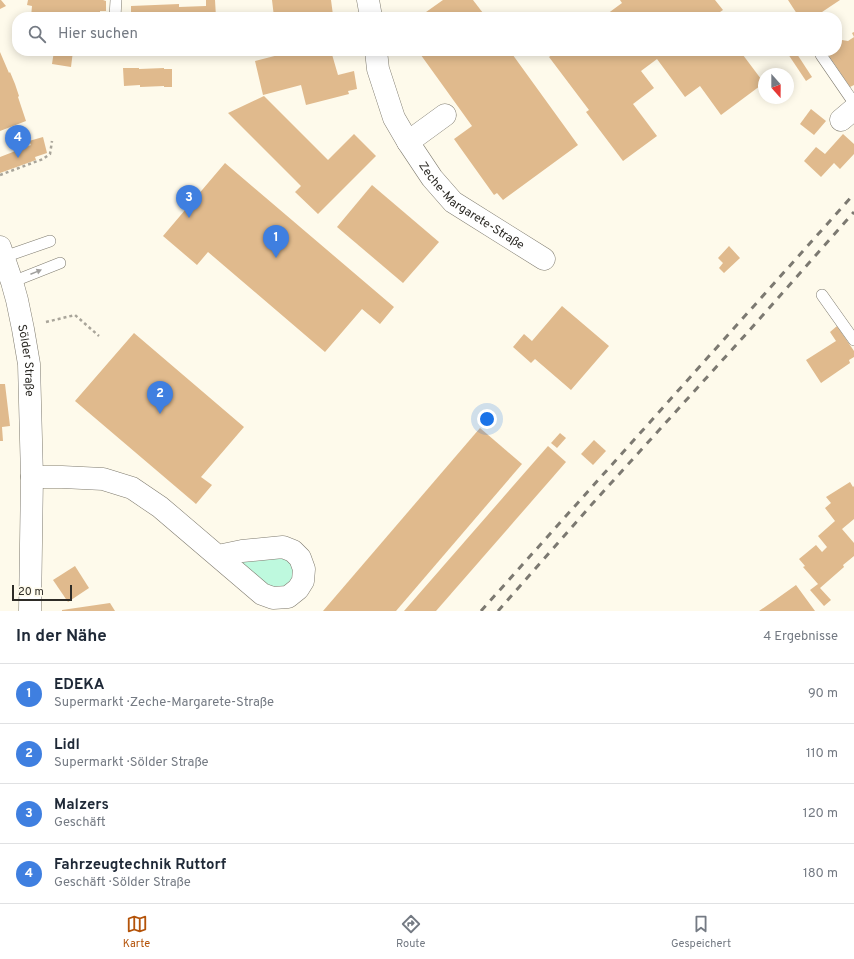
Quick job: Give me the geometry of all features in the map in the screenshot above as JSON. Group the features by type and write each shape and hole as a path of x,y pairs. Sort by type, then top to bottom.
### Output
{"street":[{"path":"368,0 370,12"},
{"name":"Zeche-Margarete-Straße","path":"377,56 378,70 394,118 432,178 453,202 544,260"},
{"path":"408,142 445,114"},
{"name":"Sölder Straße","path":"2,252 12,282 23,329 29,364 32,477 30,611"},
{"path":"32,477 103,479 132,488 160,507 218,556"}],"lane":[{"path":"115,12 116,0"},
{"path":"821,56 850,111"},
{"path":"2,252 50,241"},
{"path":"12,282 60,263"},
{"path":"822,295 854,340"}],"path":[{"path":"0,176 43,159 50,154 52,141"},
{"path":"46,322 75,315 99,336"}],"green space":[{"path":"280,555 288,558 295,572 291,581 284,587 275,588 265,586 242,563 243,561"}],"building":[{"path":"0,0 6,6 0,9"},
{"path":"28,0 103,0 106,1 106,11 31,12 32,6 27,5"},
{"path":"206,0 215,0 216,12 131,12 131,6 179,4 179,7 206,6"},
{"path":"272,0 331,0 333,12 273,12"},
{"path":"443,0 473,0 482,12 426,12"},
{"path":"620,0 715,0 723,10 720,12 610,12 622,3"},
{"path":"788,0 840,0 822,12 796,12"},
{"path":"854,37 854,85 850,87 829,56 842,56 842,40 848,41"},
{"path":"0,52 15,84 26,121 0,131"},
{"path":"53,56 72,56 71,67 52,64"},
{"path":"274,56 332,56 338,75 354,71 357,89 348,91 349,94 306,105 301,85 263,95 255,61"},
{"path":"422,56 514,56 578,145 503,200 497,193 494,195 454,139 472,126"},
{"path":"550,56 744,56 758,75 758,87 721,115 700,86 685,97 657,59 641,71 654,88 633,104 657,136 623,161 586,112 589,110 549,57"},
{"path":"789,56 798,56 812,77 806,81"},
{"path":"123,68 172,69 172,87 140,87 140,85 124,86"},
{"path":"264,96 328,160 354,134 376,156 318,214 295,192 301,186 228,113"},
{"path":"811,109 826,121 814,135 800,124"},
{"path":"843,134 854,144 854,154 840,169 834,163 821,177 804,161 816,147 825,154"},
{"path":"43,137 47,153 35,157 36,160 0,173 0,157 31,145 29,141"},
{"path":"225,163 394,307 380,324 362,309 325,352 208,252 197,265 163,236"},
{"path":"372,185 439,242 403,283 337,227"},
{"path":"729,246 740,258 724,273 719,268 723,263 718,258"},
{"path":"562,306 609,346 571,390 535,359 531,363 513,347 524,334 532,341"},
{"path":"837,326 854,351 854,357 849,360 850,363 821,383 806,360 836,341 830,332"},
{"path":"134,333 244,427 201,477 212,485 196,504 75,401"},
{"path":"0,384 5,384 10,426 2,427 3,441 0,441"},
{"path":"480,428 522,464 396,611 323,611"},
{"path":"560,433 566,438 557,448 551,443"},
{"path":"594,440 606,451 593,465 581,454"},
{"path":"548,446 566,462 436,611 404,611"},
{"path":"850,482 853,487 854,486 854,519 842,529 854,543 854,556 820,588 831,600 824,606 810,590 818,584 803,567 805,566 799,559 816,545 822,552 827,547 818,536 835,521 825,508 831,503 826,497"},
{"path":"75,566 89,588 68,602 53,580"},
{"path":"796,585 815,611 759,611 775,600"},
{"path":"110,603 115,611 62,611 62,610"}],"railway":[{"path":"481,611 854,194"},
{"path":"498,611 854,212"}],"place":[{"name":"Fahrzeugtechnik Ruttorf","path":"18,158"},
{"name":"Malzers","path":"189,218"},
{"name":"EDEKA","path":"276,258"},
{"name":"Lidl","path":"160,414"}]}
